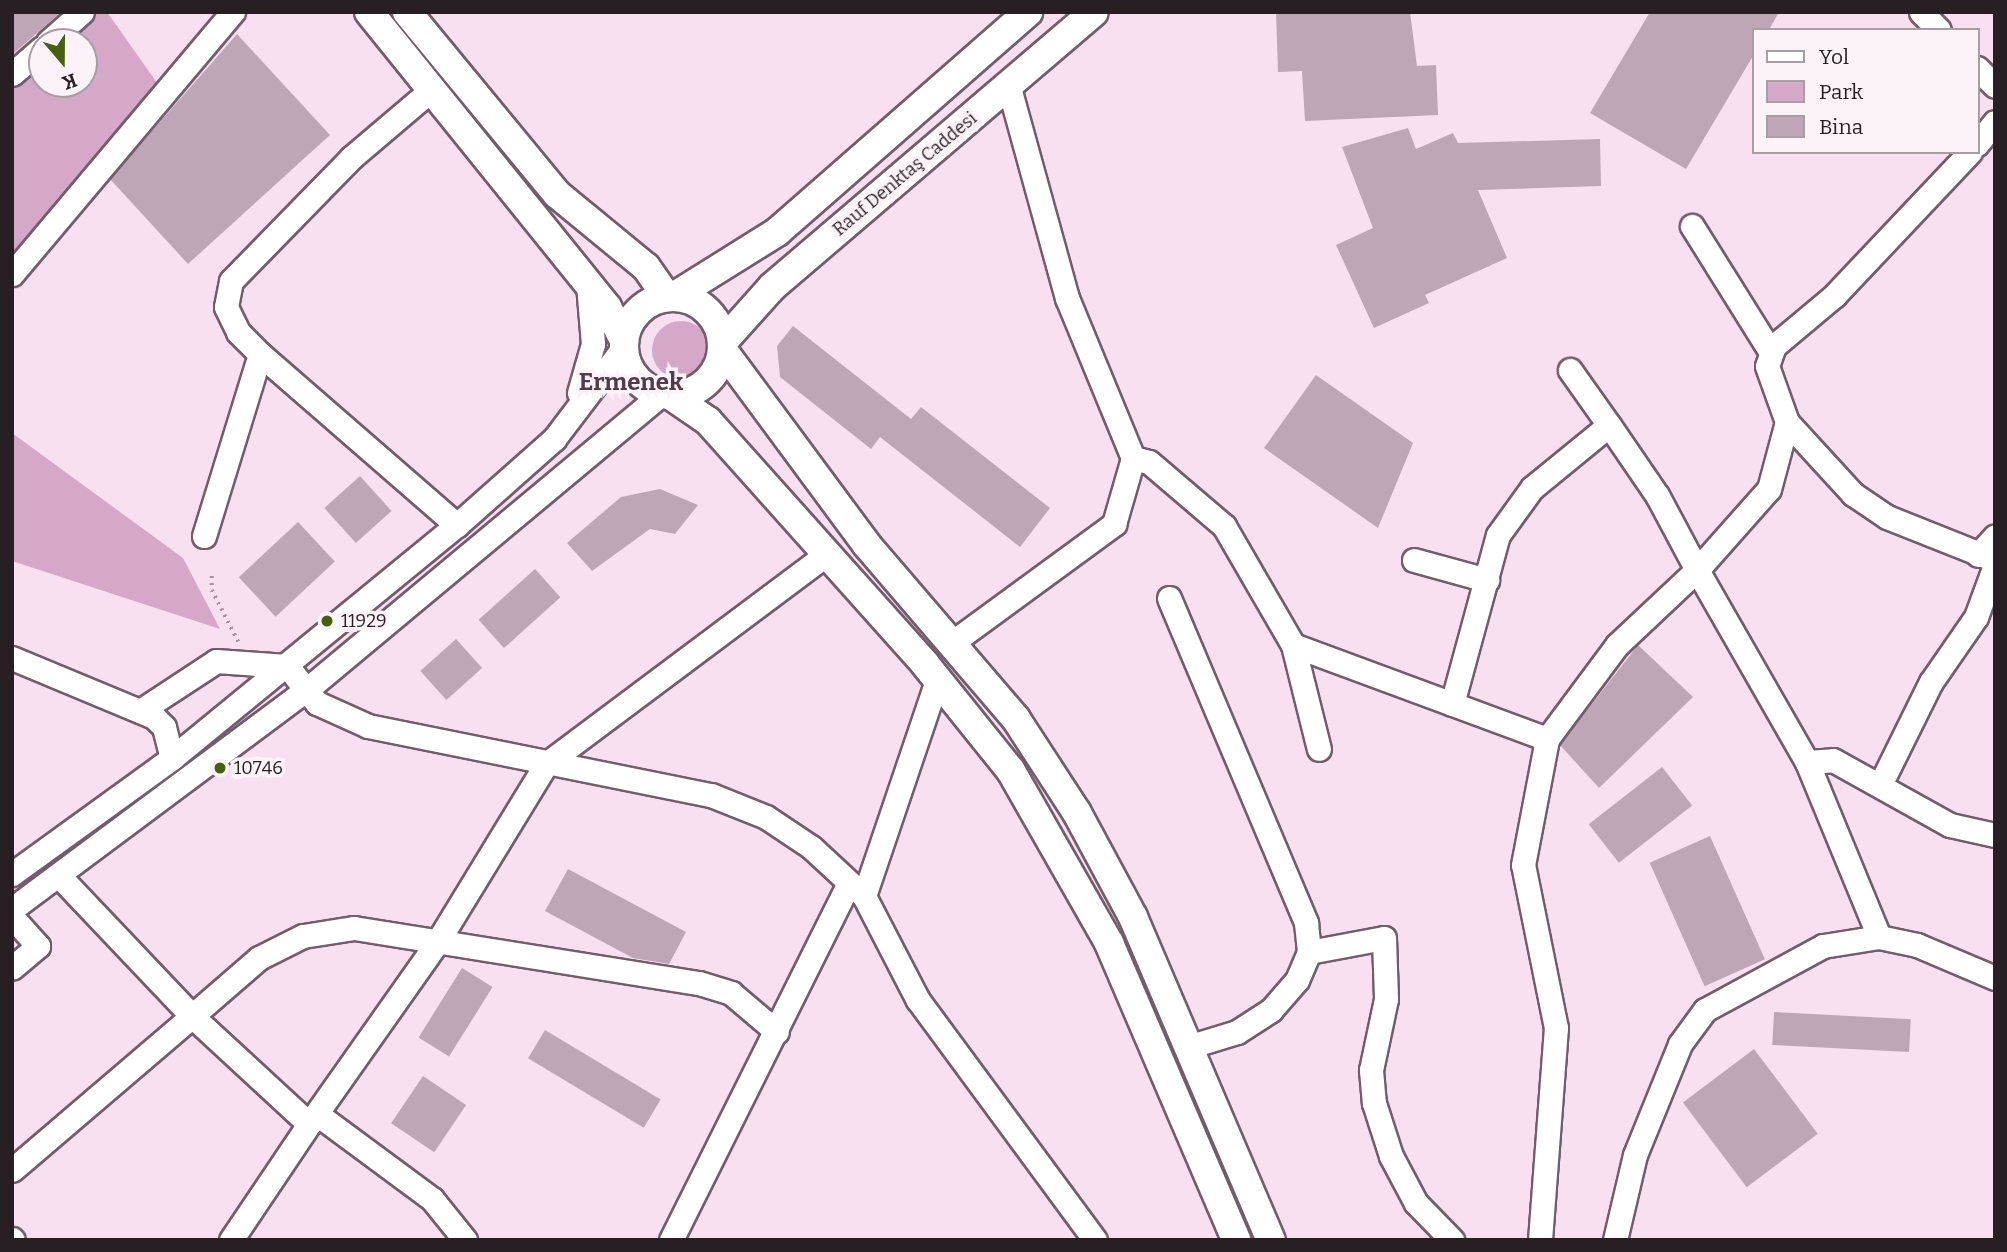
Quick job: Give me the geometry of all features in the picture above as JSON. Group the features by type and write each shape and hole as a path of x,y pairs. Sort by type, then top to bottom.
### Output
{"main road":[{"path":"369,12 588,284 624,344 633,375 708,421 937,678 1011,771 1109,943 1236,1240"},
{"path":"407,12 557,194 646,268 670,297 707,310 722,346 867,545 953,642 1016,719 1077,813 1191,1046 1271,1240"},
{"name":"Rauf Denktaş Caddesi","path":"722,346 772,287 1094,12"},
{"name":"Rauf Denktaş Caddesi","path":"670,297 777,232 1014,18"},
{"path":"624,344 640,309 670,297"},
{"path":"666,394 706,383 722,346"}],"street":[{"path":"64,28 82,12"},
{"path":"12,274 233,12"},
{"path":"1922,12 1937,28"},
{"path":"12,74 28,60"},
{"path":"1979,70 1995,86"},
{"path":"953,642 1114,524 1133,458 1067,298 1009,87"},
{"path":"431,90 352,157 231,281 230,320 261,354 457,525"},
{"path":"1979,142 1995,122"},
{"path":"1968,154 1835,295 1770,351 1767,366 1787,422 1817,461 1869,505 1989,560"},
{"path":"1692,226 1770,351"},
{"path":"554,439 589,374 595,315 588,284"},
{"path":"17,865 172,758 287,667 457,525 554,439 624,344"},
{"path":"204,536 261,354"},
{"path":"1570,370 1657,495 1807,762 1879,937"},
{"path":"12,909 305,691 666,394"},
{"path":"1540,1240 1556,1028 1523,865 1547,738 1617,645 1698,570 1769,489 1787,422"},
{"path":"1452,704 1498,535 1519,502 1609,425"},
{"path":"1133,458 1149,462 1224,526 1293,645 1319,749"},
{"path":"1881,783 1931,681 1976,617 1995,536"},
{"path":"1414,560 1487,580"},
{"path":"231,1240 438,941 546,764 817,561"},
{"path":"1169,598 1306,923 1309,952 1297,980 1271,1010 1237,1032 1191,1046"},
{"path":"1293,645 1547,738"},
{"path":"12,658 140,711 164,727 172,758"},
{"path":"140,711 216,661 287,667 317,703 368,726 722,800 766,817 856,889 918,1000 1095,1240"},
{"path":"671,1240 778,1032 856,889 937,678"},
{"path":"1807,762 1833,760 1881,783 1950,825 1995,835"},
{"path":"58,876 192,1016 313,1119 432,1199 465,1240"},
{"path":"12,916 38,946 12,968"},
{"path":"12,1170 259,958 303,936 354,928 717,986 778,1032"},
{"path":"1615,1240 1635,1155 1680,1044 1704,1010 1823,946 1879,937 1917,945 1995,978"},
{"path":"1309,952 1384,938 1386,999 1371,1070 1374,1103 1391,1156 1416,1203 1452,1240"}],"path":[{"path":"212,576 212,590 250,664"}],"green space":[{"path":"94,12 107,12 160,87 12,255 12,83 28,69 28,98 98,98 98,28 76,28"},
{"path":"681,321 697,326 705,334 710,350 705,366 697,374 681,379 665,374 657,366 652,350 657,334 665,326"},
{"path":"12,433 183,558 220,629 12,561"}],"building":[{"path":"12,12 61,12 43,28 28,28 28,41 12,55"},
{"path":"1276,12 1410,12 1417,66 1436,65 1438,115 1305,121 1302,71 1278,72"},
{"path":"1650,12 1779,12 1770,28 1752,28 1752,58 1686,169 1590,113"},
{"path":"237,34 330,135 188,264 110,179"},
{"path":"1408,128 1416,149 1453,133 1458,143 1600,139 1601,186 1478,190 1507,258 1425,295 1429,303 1374,328 1336,245 1373,228 1342,147"},
{"path":"793,326 911,419 921,407 1050,508 1020,547 880,437 871,449 780,377 777,346"},
{"path":"1316,375 1413,443 1378,528 1264,448"},
{"path":"360,476 391,511 356,543 324,508"},
{"path":"660,489 698,505 675,534 650,529 592,571 567,543 621,497"},
{"path":"298,522 335,561 276,617 239,577"},
{"path":"535,569 560,597 504,648 479,620"},
{"path":"456,639 482,668 446,700 420,671"},
{"path":"1638,645 1693,697 1599,788 1560,745"},
{"path":"1662,767 1692,806 1619,863 1589,824"},
{"path":"1710,836 1765,959 1705,986 1650,863"},
{"path":"568,869 686,932 669,964 633,958 545,911"},
{"path":"462,968 493,987 449,1057 419,1038"},
{"path":"1774,1012 1911,1019 1909,1052 1772,1045"},
{"path":"545,1030 661,1100 644,1128 528,1058"},
{"path":"1754,1049 1818,1134 1747,1187 1683,1103"},
{"path":"423,1076 466,1105 434,1152 391,1123"}],"place":[{"name":"11929","path":"327,621"},
{"name":"10746","path":"220,768"}],"district":[{"name":"Ermenek","path":"631,383"}]}
